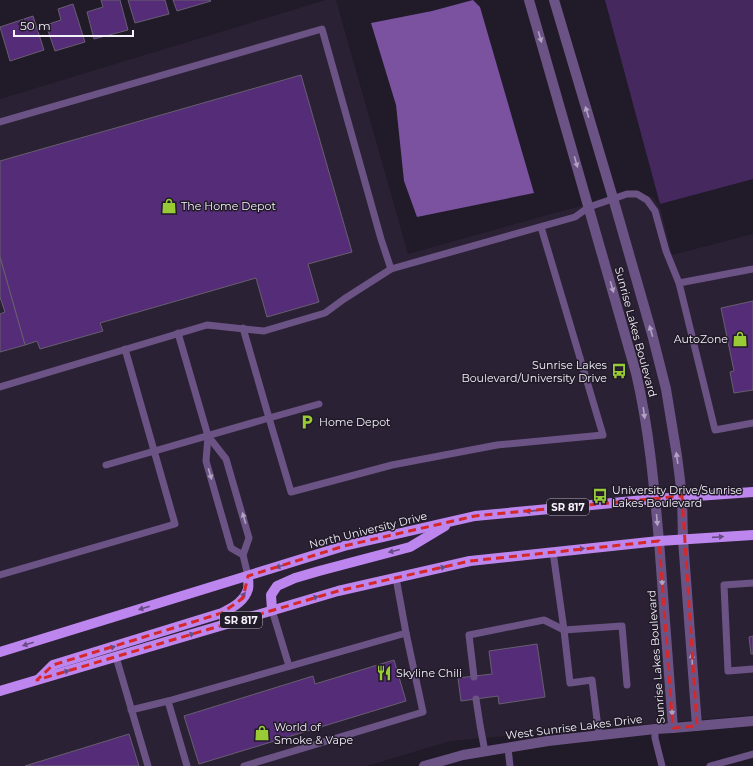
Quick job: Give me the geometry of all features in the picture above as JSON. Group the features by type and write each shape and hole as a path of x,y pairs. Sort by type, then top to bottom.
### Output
{"main road":[{"name":"North University Drive","path":"0,652 344,546 476,516 682,496 753,492"},
{"path":"272,610 271,595 277,586 295,578 318,571 410,547 454,521"},
{"name":"SR 817","path":"0,691 338,591 470,561 659,541 753,535"},
{"path":"38,680 53,665 222,613 234,607 243,598 248,588 248,576"}],"street":[{"name":"Sunrise Lakes Boulevard","path":"529,0 642,396 651,461 659,541 673,728"},
{"name":"Sunrise Lakes Boulevard","path":"554,0 613,198 666,388 682,496 683,540 697,726"},
{"name":"West Sunrise Lakes Drive","path":"424,766 463,756 548,741 656,728 673,728 753,721"}],"lane":[{"path":"0,122 322,29 381,239 391,269"},
{"path":"0,387 207,325 264,331 325,313 391,269 575,217 589,207 613,198 627,194 637,194 647,200 655,212 666,251 679,283 715,430 753,423"},
{"path":"243,328 291,492 392,465 497,445 603,435 541,227"},
{"path":"679,283 753,269"},
{"path":"178,333 208,436 206,461 231,548 243,555"},
{"path":"0,575 175,524 125,349"},
{"path":"106,465 319,404"},
{"path":"208,436 226,459 249,538 243,555 248,576"},
{"path":"553,552 570,683 592,680 598,735"},
{"path":"244,766 424,712 406,633 396,578"},
{"path":"753,583 724,585 728,671 753,669"},
{"path":"272,610 289,666"},
{"path":"474,676 469,635 544,620 564,630 622,626 627,685"},
{"path":"131,710 168,701 406,633"},
{"path":"116,657 148,766"},
{"path":"476,699 486,752"},
{"path":"168,701 187,766"},
{"path":"656,728 655,738 662,766"},
{"path":"508,748 510,766"},
{"path":"710,766 753,754"}],"highlighted area":[{"path":"682,496 697,726 673,728 659,541 470,561 338,591 37,680 53,665 222,613 243,598 248,576 344,546 475,516"}],"shaded area":[{"path":"326,0 336,0 408,254 638,191 654,198 661,210 672,255 753,234 753,715 450,741 367,766 0,766 0,99"},
{"path":"473,0 480,7 534,193 417,217 404,181 396,105 371,23 432,11"},
{"path":"605,0 753,0 753,179 660,204"}],"building":[{"path":"101,0 120,0 128,30 94,39 87,12 103,7"},
{"path":"128,0 165,0 169,14 135,23"},
{"path":"173,0 210,0 211,1 177,11"},
{"path":"73,4 85,42 55,51 46,25 61,20 58,9"},
{"path":"33,16 44,50 10,61 0,27"},
{"name":"The Home Depot","path":"301,75 352,252 308,264 319,302 267,317 256,278 100,323 103,331 40,349 37,341 25,345 0,257 0,161"},
{"path":"0,257 25,345 0,352 0,314 5,312 0,297"},
{"name":"AutoZone","path":"753,301 753,390 734,393 730,372 734,371 721,308"},
{"path":"753,636 753,654 751,654 749,637"},
{"path":"537,644 545,697 499,704 498,696 461,701 458,678 492,674 489,651"},
{"path":"394,660 406,701 199,764 184,716 313,676 315,684"},
{"path":"129,734 139,766 25,766"}],"place":[{"name":"The Home Depot","path":"169,206"},
{"name":"AutoZone","path":"740,339"},
{"name":"Sunrise Lakes Boulevard/University Drive","path":"619,371"},
{"name":"Home Depot","path":"307,422"},
{"name":"University Drive/Sunrise Lakes Boulevard","path":"600,496"},
{"name":"Skyline Chili","path":"384,673"},
{"name":"World of Smoke & Vape","path":"262,733"}]}
